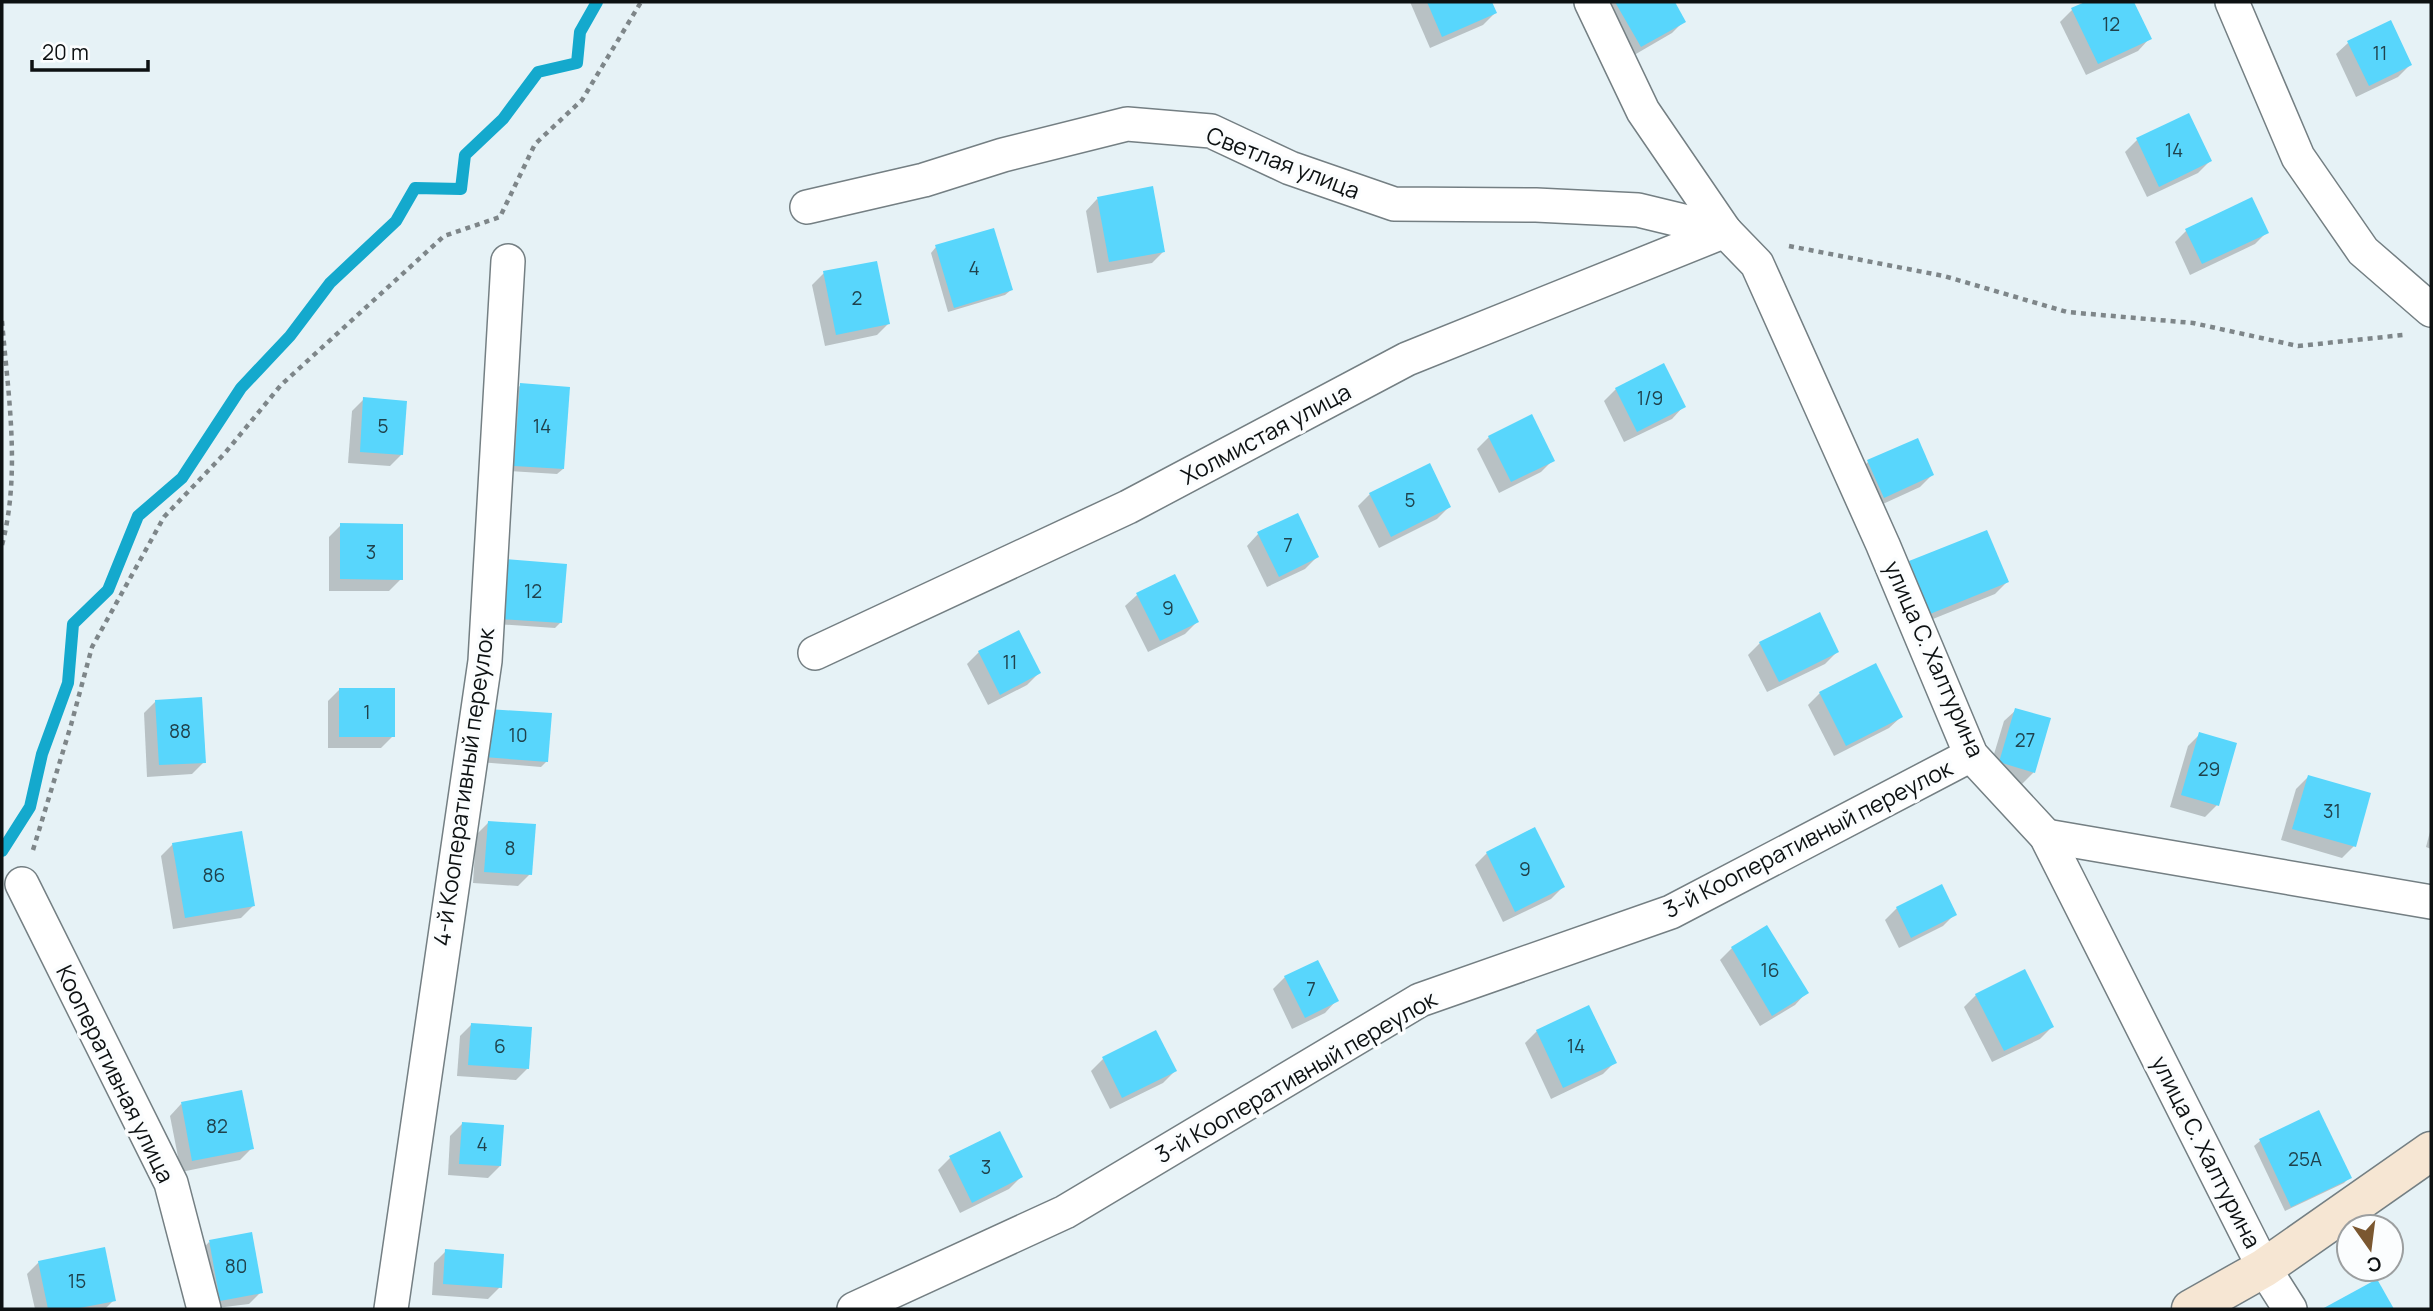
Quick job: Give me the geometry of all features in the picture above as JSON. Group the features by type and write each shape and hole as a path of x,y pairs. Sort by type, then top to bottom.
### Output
{"street":[{"name":"улица С. Халтурина","path":"1591,2 1643,111 1725,232 1757,264 1883,545 1971,755 2046,836 2264,1268 2290,1309"},
{"path":"2232,2 2298,157 2363,251 2431,310"},
{"name":"Светлая улица","path":"807,207 924,180 1003,155 1127,124 1211,131 1290,169 1394,205 1536,205 1638,210 1725,232"},
{"name":"Холмистая улица","path":"815,653 1128,507 1407,359 1725,232"},
{"name":"4-й Кооперативный переулок","path":"391,1309 485,661 508,261"},
{"name":"3-й Кооперативный переулок","path":"855,1309 1065,1212 1420,1000 1671,912 1971,755"},
{"path":"2046,836 2431,902"},
{"name":"Кооперативная улица","path":"22,884 171,1183 204,1309"},
{"path":"2191,1309 2264,1268 2431,1151"}],"path":[{"path":"22,884 51,794 92,647 163,517 225,453 281,385 444,236 500,217 536,144 582,100 641,2"},
{"path":"1787,246 1944,276 2067,312 2193,323 2298,346 2405,335"},
{"path":"2,321 11,423 9,517 2,545"}],"building":[{"path":"1427,2 1492,2 1497,13 1442,37"},
{"path":"1615,2 1675,2 1686,22 1641,47"},
{"path":"2085,2 2134,2 2152,39 2098,64 2071,8"},
{"path":"2391,20 2412,65 2369,86 2347,41"},
{"path":"2189,113 2212,161 2159,187 2136,138"},
{"path":"1153,186 1165,252 1109,262 1097,197"},
{"path":"2252,197 2269,233 2202,264 2185,229"},
{"path":"994,228 1013,290 954,308 935,245"},
{"path":"877,261 890,324 836,335 823,271"},
{"path":"1664,363 1686,407 1637,432 1615,388"},
{"path":"520,383 570,387 564,469 514,466"},
{"path":"363,397 407,401 403,455 360,452"},
{"path":"1532,414 1555,461 1511,482 1488,436"},
{"path":"1918,438 1934,475 1884,498 1867,460"},
{"path":"1430,463 1451,507 1391,537 1369,493"},
{"path":"1298,513 1319,557 1279,577 1257,532"},
{"path":"340,523 403,524 403,580 340,579"},
{"path":"1987,530 2009,582 1930,614 1909,561"},
{"path":"504,559 567,564 562,623 500,619"},
{"path":"1175,574 1199,622 1160,641 1136,593"},
{"path":"1820,612 1839,652 1779,682 1759,642"},
{"path":"1019,630 1041,673 1000,695 978,651"},
{"path":"1876,663 1903,717 1846,746 1819,692"},
{"path":"339,688 395,688 395,737 339,737"},
{"path":"202,697 206,763 159,765 155,700"},
{"path":"2015,708 2051,718 2035,773 1999,762"},
{"path":"488,709 552,713 548,762 484,757"},
{"path":"2199,732 2237,743 2219,806 2181,795"},
{"path":"2308,775 2371,793 2356,847 2292,829"},
{"path":"488,821 536,824 532,875 484,872"},
{"path":"1535,827 1565,887 1515,912 1486,852"},
{"path":"242,831 255,906 185,918 172,843"},
{"path":"1942,884 1957,915 1911,938 1896,907"},
{"path":"1767,925 1809,993 1772,1016 1731,947"},
{"path":"1318,960 1339,1001 1305,1018 1284,976"},
{"path":"2025,969 2054,1027 2004,1051 1975,994"},
{"path":"1589,1005 1617,1063 1563,1088 1536,1030"},
{"path":"471,1023 532,1027 529,1069 468,1065"},
{"path":"1156,1030 1177,1071 1122,1098 1102,1057"},
{"path":"242,1090 254,1149 192,1161 181,1102"},
{"path":"2319,1110 2352,1178 2291,1207 2259,1139"},
{"path":"462,1122 504,1125 501,1166 459,1164"},
{"path":"1000,1131 1023,1177 972,1203 949,1156"},
{"path":"252,1232 263,1293 220,1301 209,1240"},
{"path":"105,1247 116,1301 74,1309 48,1309 38,1261"},
{"path":"445,1249 504,1254 502,1288 443,1284"},
{"path":"2370,1283 2379,1283 2394,1309 2322,1309"}],"waterway":[{"path":"2,851 30,807 42,754 68,683 73,624 108,590 138,516 182,478 241,388 290,336 330,283 396,221 415,188 461,189 465,155 503,119 538,72 577,63 580,32 597,2"}]}
